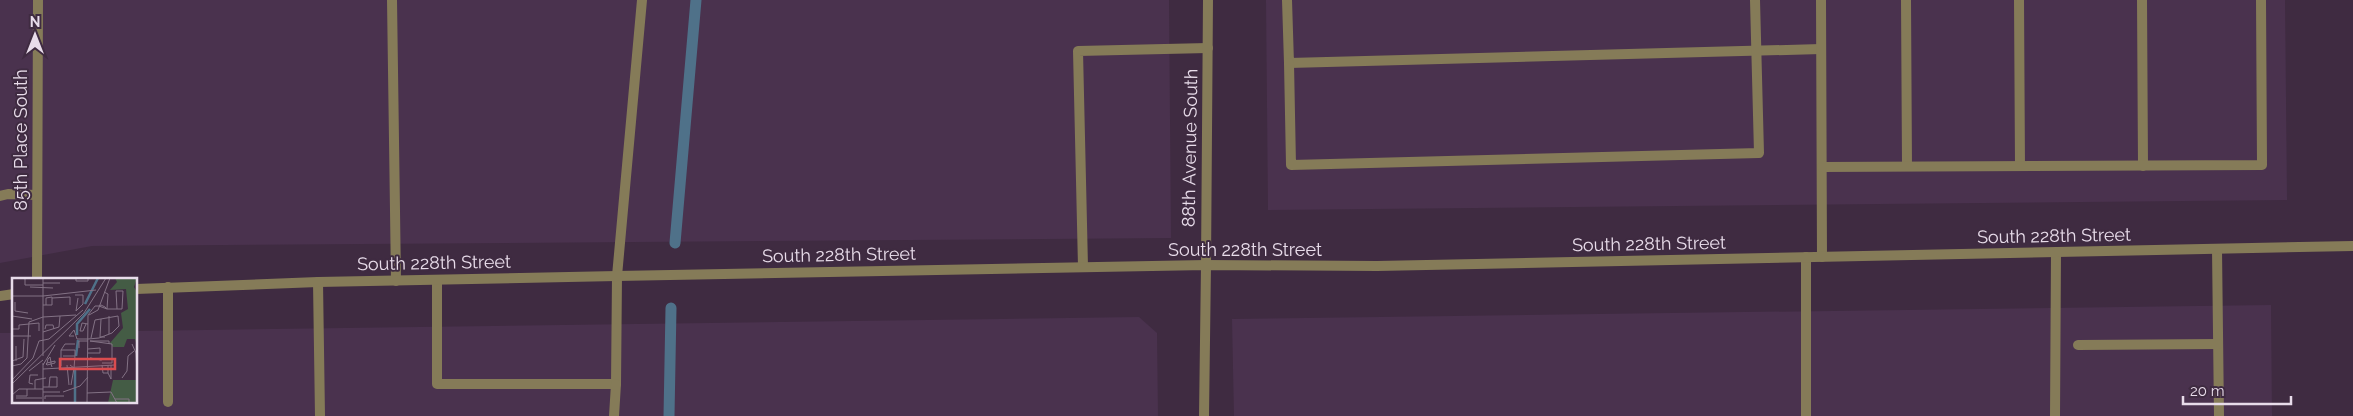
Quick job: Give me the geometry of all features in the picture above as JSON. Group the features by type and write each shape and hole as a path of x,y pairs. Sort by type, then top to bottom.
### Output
{"street":[{"name":"85th Place South","path":"37,278 38,0"},
{"path":"392,0 396,281"},
{"path":"614,416 617,276 642,0"},
{"name":"88th Avenue South","path":"1204,416 1208,0"},
{"path":"1287,0 1291,165 1759,153 1755,0"},
{"path":"1821,0 1822,257"},
{"path":"1906,0 1907,166"},
{"path":"2019,0 2020,166"},
{"path":"2142,0 2143,166"},
{"path":"1822,167 2262,165 2261,0"},
{"path":"1083,267 1078,51 1208,48"},
{"path":"1289,63 1821,49"},
{"path":"0,196 37,195"},
{"name":"South 228th Street","path":"138,288 318,282 1083,267 1206,265 1378,266 2353,246"},
{"path":"2217,248 2219,416"},
{"path":"2055,416 2056,252"},
{"path":"1806,257 1806,416"},
{"path":"437,280 437,384 616,384"},
{"path":"318,282 320,416"},
{"path":"168,287 168,402"},
{"path":"2078,345 2218,344"}],"shaded area":[{"path":"0,0 1169,0 1171,238 92,246 0,263"},
{"path":"1266,0 2285,0 2287,200 1268,210"},
{"path":"2271,305 2272,416 1234,416 1232,319"},
{"path":"1139,317 1157,333 1158,416 0,416 0,333 12,333 12,404 138,404 138,331"}],"waterway":[{"path":"675,243 696,0"},
{"path":"669,416 671,308"}]}
